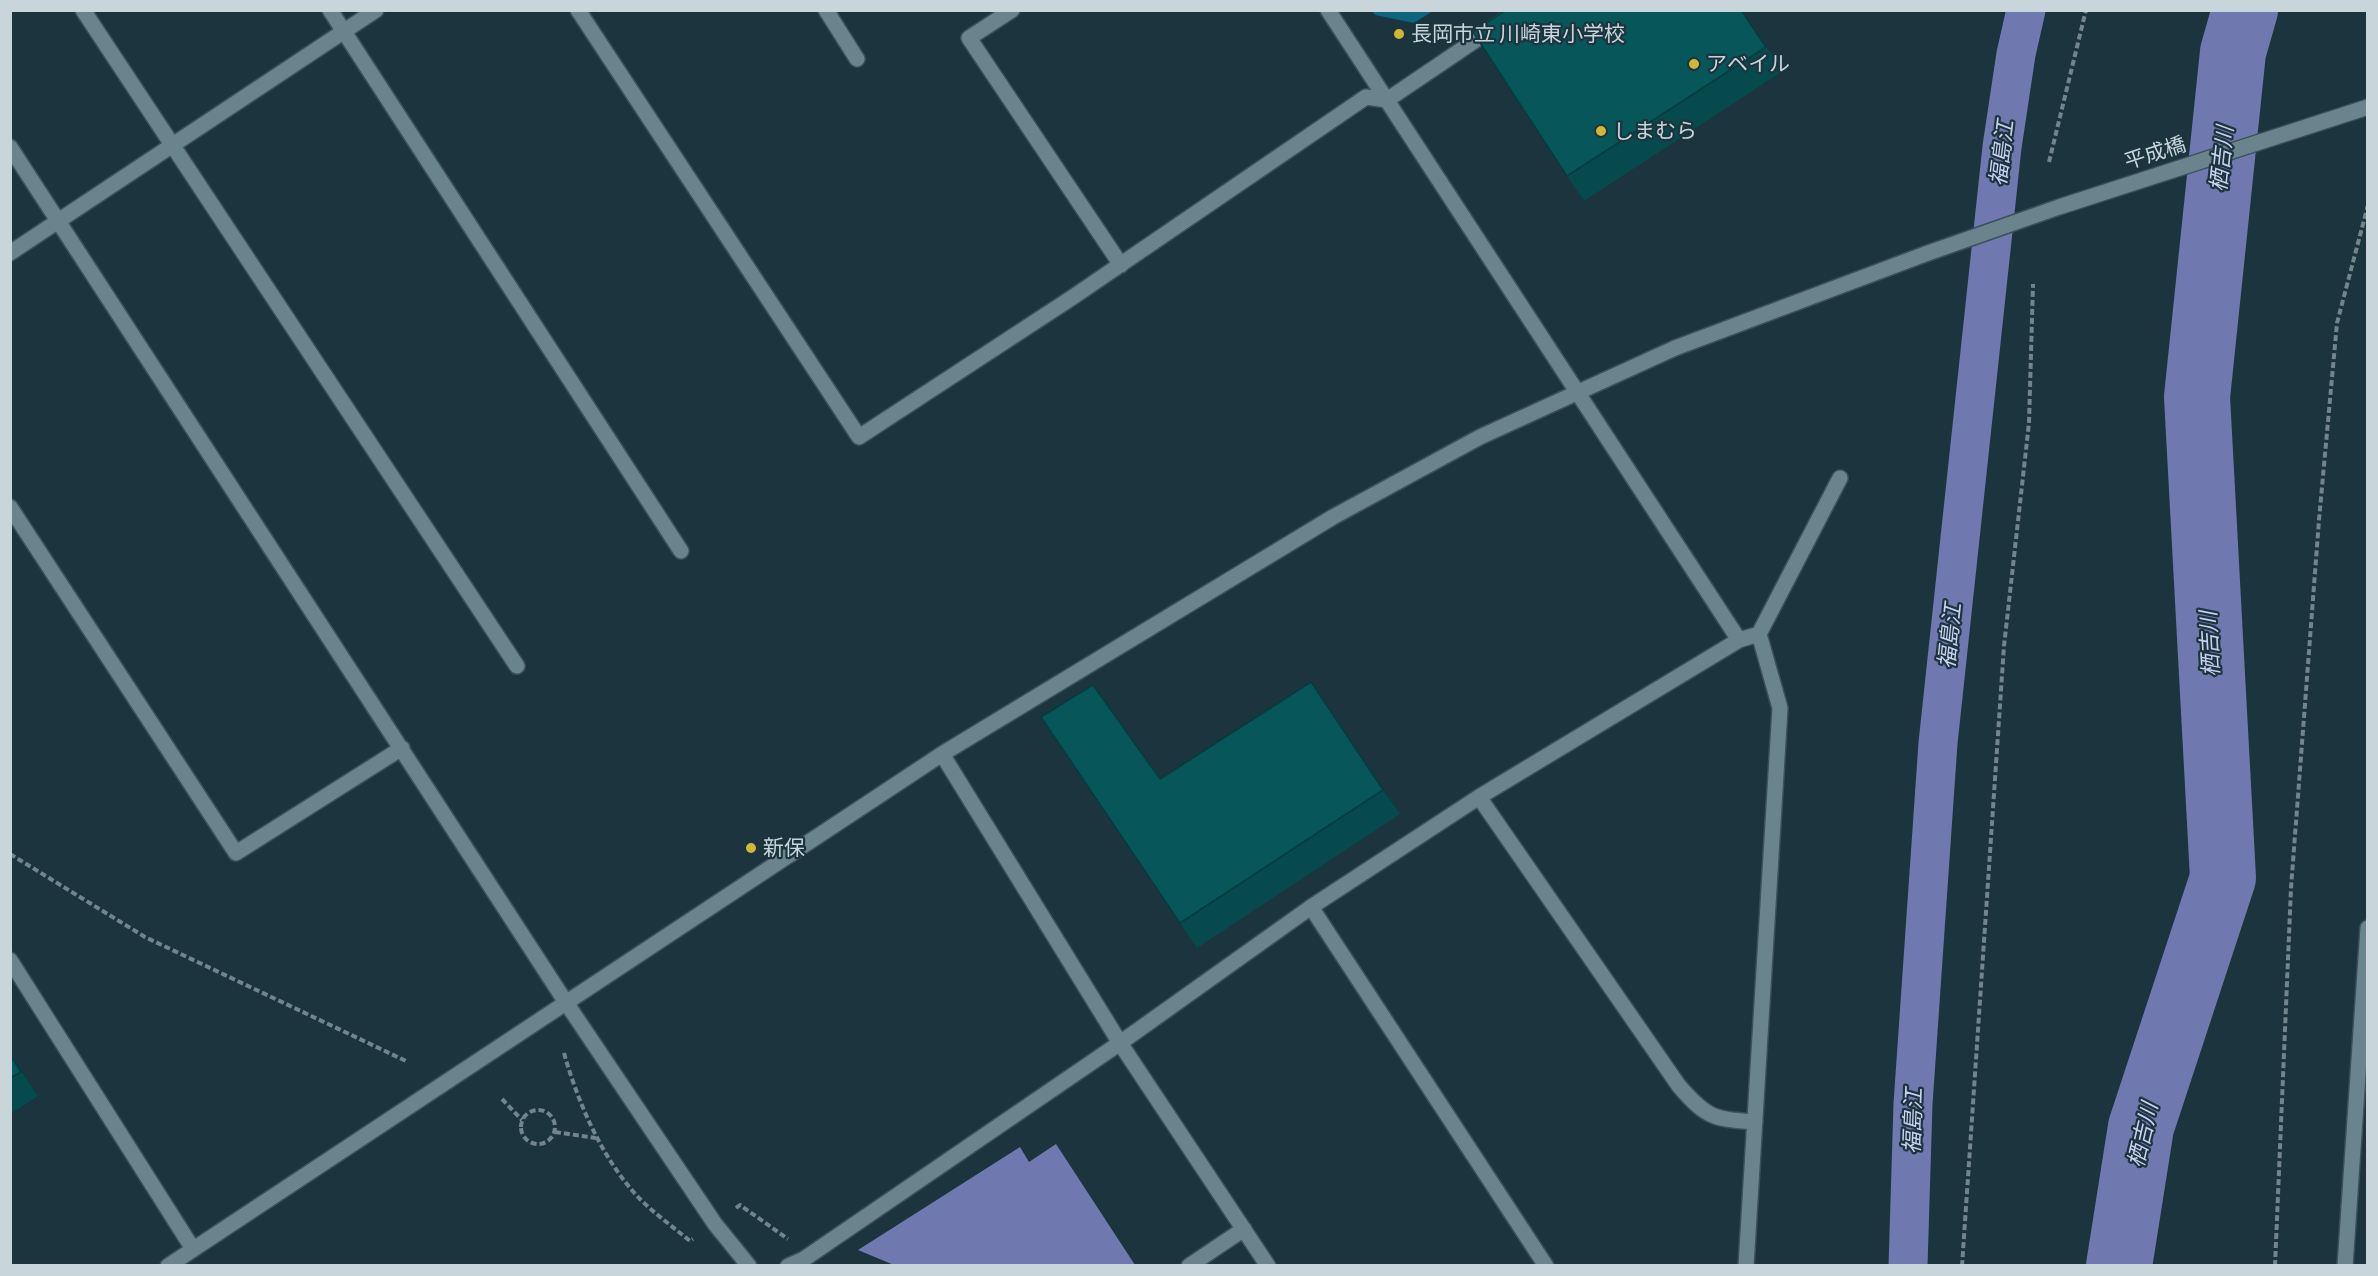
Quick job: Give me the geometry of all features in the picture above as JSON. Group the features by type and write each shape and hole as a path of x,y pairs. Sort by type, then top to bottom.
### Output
{"street":[{"path":"83,10 517,666"},
{"path":"330,10 681,551"},
{"path":"10,253 376,10"},
{"path":"578,10 859,437 1121,265 1366,97 1388,100 1520,10"},
{"path":"826,10 857,59"},
{"path":"1012,10 969,38 1121,265"},
{"path":"1329,10 1738,640"},
{"name":"平成橋","path":"168,1266 942,754 1333,518 1480,437 1676,348 1928,253 2059,207 2367,107"},
{"path":"10,147 567,1004 715,1224 748,1266"},
{"path":"1746,1266 1780,708 1759,634 1840,478"},
{"path":"10,507 236,854 402,748"},
{"path":"788,1266 804,1259 1120,1043 1311,907 1479,797 1738,640 1759,634"},
{"path":"942,754 1120,1043 1268,1266"},
{"path":"1479,797 1679,1086 1701,1110 1722,1120 1755,1122"},
{"path":"1311,907 1546,1266"},
{"path":"2345,1266 2367,928"},
{"path":"10,960 193,1249"},
{"path":"1190,1266 1244,1229"}],"path":[{"path":"2049,162 2086,10"},
{"path":"2275,1266 2291,888 2319,520 2337,323 2367,205"},
{"path":"1962,1266 2004,646 2029,423 2033,284"},
{"path":"10,854 145,937 406,1061"},
{"path":"564,1053 570,1076 596,1138 639,1199 690,1241"},
{"path":"502,1099 522,1120"},
{"path":"535,1109 546,1111 554,1120 555,1132 548,1142 531,1143 521,1131 522,1120 535,1109"},
{"path":"555,1132 596,1138"},
{"path":"740,1205 787,1237"}],"shaded area":[{"path":"1372,11 1433,11 1414,23 1375,15"},
{"path":"1056,1144 1135,1265 894,1265 858,1250 1020,1147 1029,1162"}],"building":[{"path":"1506,10 1741,10 1766,47 1567,176 1473,32"},
{"path":"1311,682 1383,790 1180,923 1041,717 1093,685 1160,779"},
{"path":"10,1055 21,1072 10,1078"}],"waterway":[{"name":"福島江","path":"1908,1266 1913,1104 1938,743 2002,147 2016,54 2026,10"},
{"name":"栖吉川","path":"2119,1266 2141,1127 2223,878 2197,397 2233,52 2245,10"}],"place":[{"name":"長岡市立 川崎東小学校","path":"1399,34"},
{"name":"アベイル","path":"1694,64"},
{"name":"しまむら","path":"1601,131"},
{"name":"新保","path":"751,848"}]}
